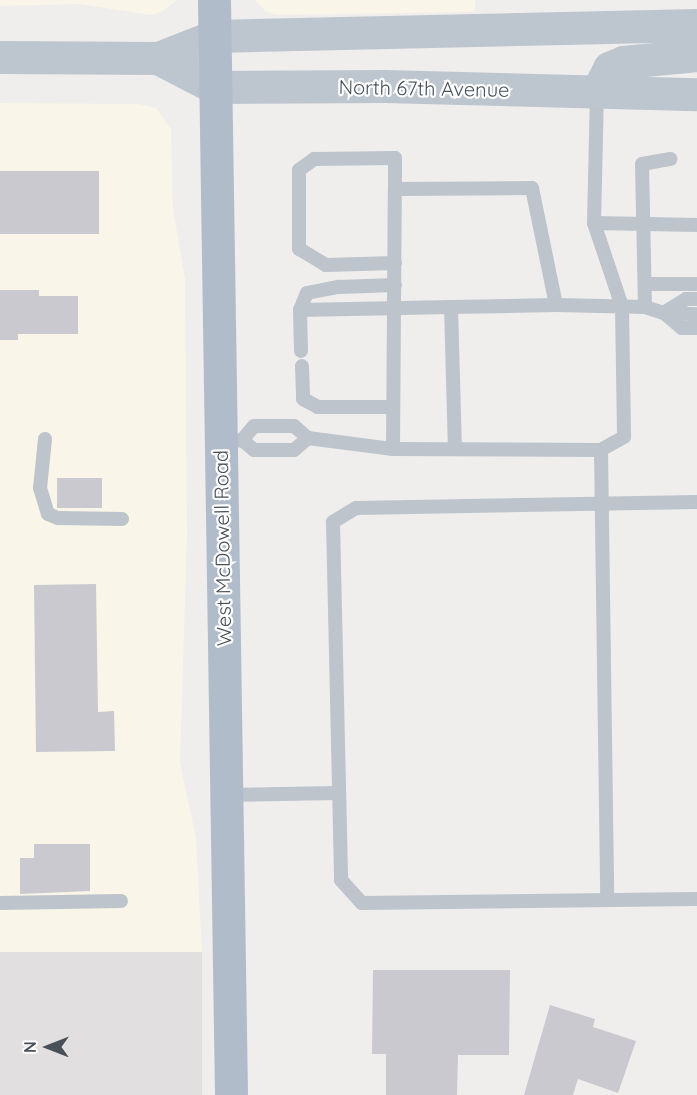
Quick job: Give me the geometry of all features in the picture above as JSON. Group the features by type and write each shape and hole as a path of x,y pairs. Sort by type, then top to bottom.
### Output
{"main road":[{"name":"West McDowell Road","path":"214,0 214,87 231,441 226,795 231,1095"},
{"name":"North 67th Avenue","path":"0,57 158,58 214,36 697,25"},
{"path":"597,92 609,68 623,62 697,55"},
{"name":"North 67th Avenue","path":"158,58 214,87 384,86 697,94"}],"lane":[{"path":"231,441 254,426 294,426 308,438 393,449 601,450 624,437 622,306 594,223 597,92"},
{"path":"393,449 395,285 395,263 395,189 395,158 314,159 299,170 299,249 326,265 395,263"},
{"path":"645,307 642,164 671,159"},
{"path":"395,189 532,188 556,305"},
{"path":"594,223 697,225"},
{"path":"645,284 697,284"},
{"path":"302,351 300,310 307,293 339,286 395,285"},
{"path":"664,313 686,299 697,299"},
{"path":"300,310 556,305 645,307 664,313 697,314"},
{"path":"451,307 455,449"},
{"path":"664,313 682,328 697,328"},
{"path":"302,366 303,399 318,407 393,407"},
{"path":"231,441 254,450 294,450 308,438"},
{"path":"45,439 40,488 48,514 58,518 122,519"},
{"path":"601,450 604,504 607,900"},
{"path":"697,502 356,508 333,522 340,880 362,903 697,898"},
{"path":"226,795 337,793"},
{"path":"0,903 121,901"}],"shaded area":[{"path":"0,0 177,0 161,12 150,15 80,4 0,6"},
{"path":"255,0 475,0 475,12 277,15 266,12"},
{"path":"0,103 139,104 156,108 171,129 173,210 185,278 187,536 180,763 196,838 202,952 0,953"},
{"path":"0,952 202,952 202,1095 0,1095"}],"building":[{"path":"0,171 99,171 99,234 0,234"},
{"path":"0,290 39,290 39,296 78,296 78,334 18,334 18,340 0,340"},
{"path":"57,478 102,478 102,508 57,508"},
{"path":"96,584 98,712 114,711 115,751 36,752 34,585"},
{"path":"34,844 90,844 90,891 20,894 20,858 34,858"},
{"path":"373,970 510,970 509,1055 458,1055 457,1095 386,1095 386,1054 372,1054"},
{"path":"550,1005 595,1019 593,1027 636,1041 618,1093 578,1079 573,1095 524,1095"}]}
